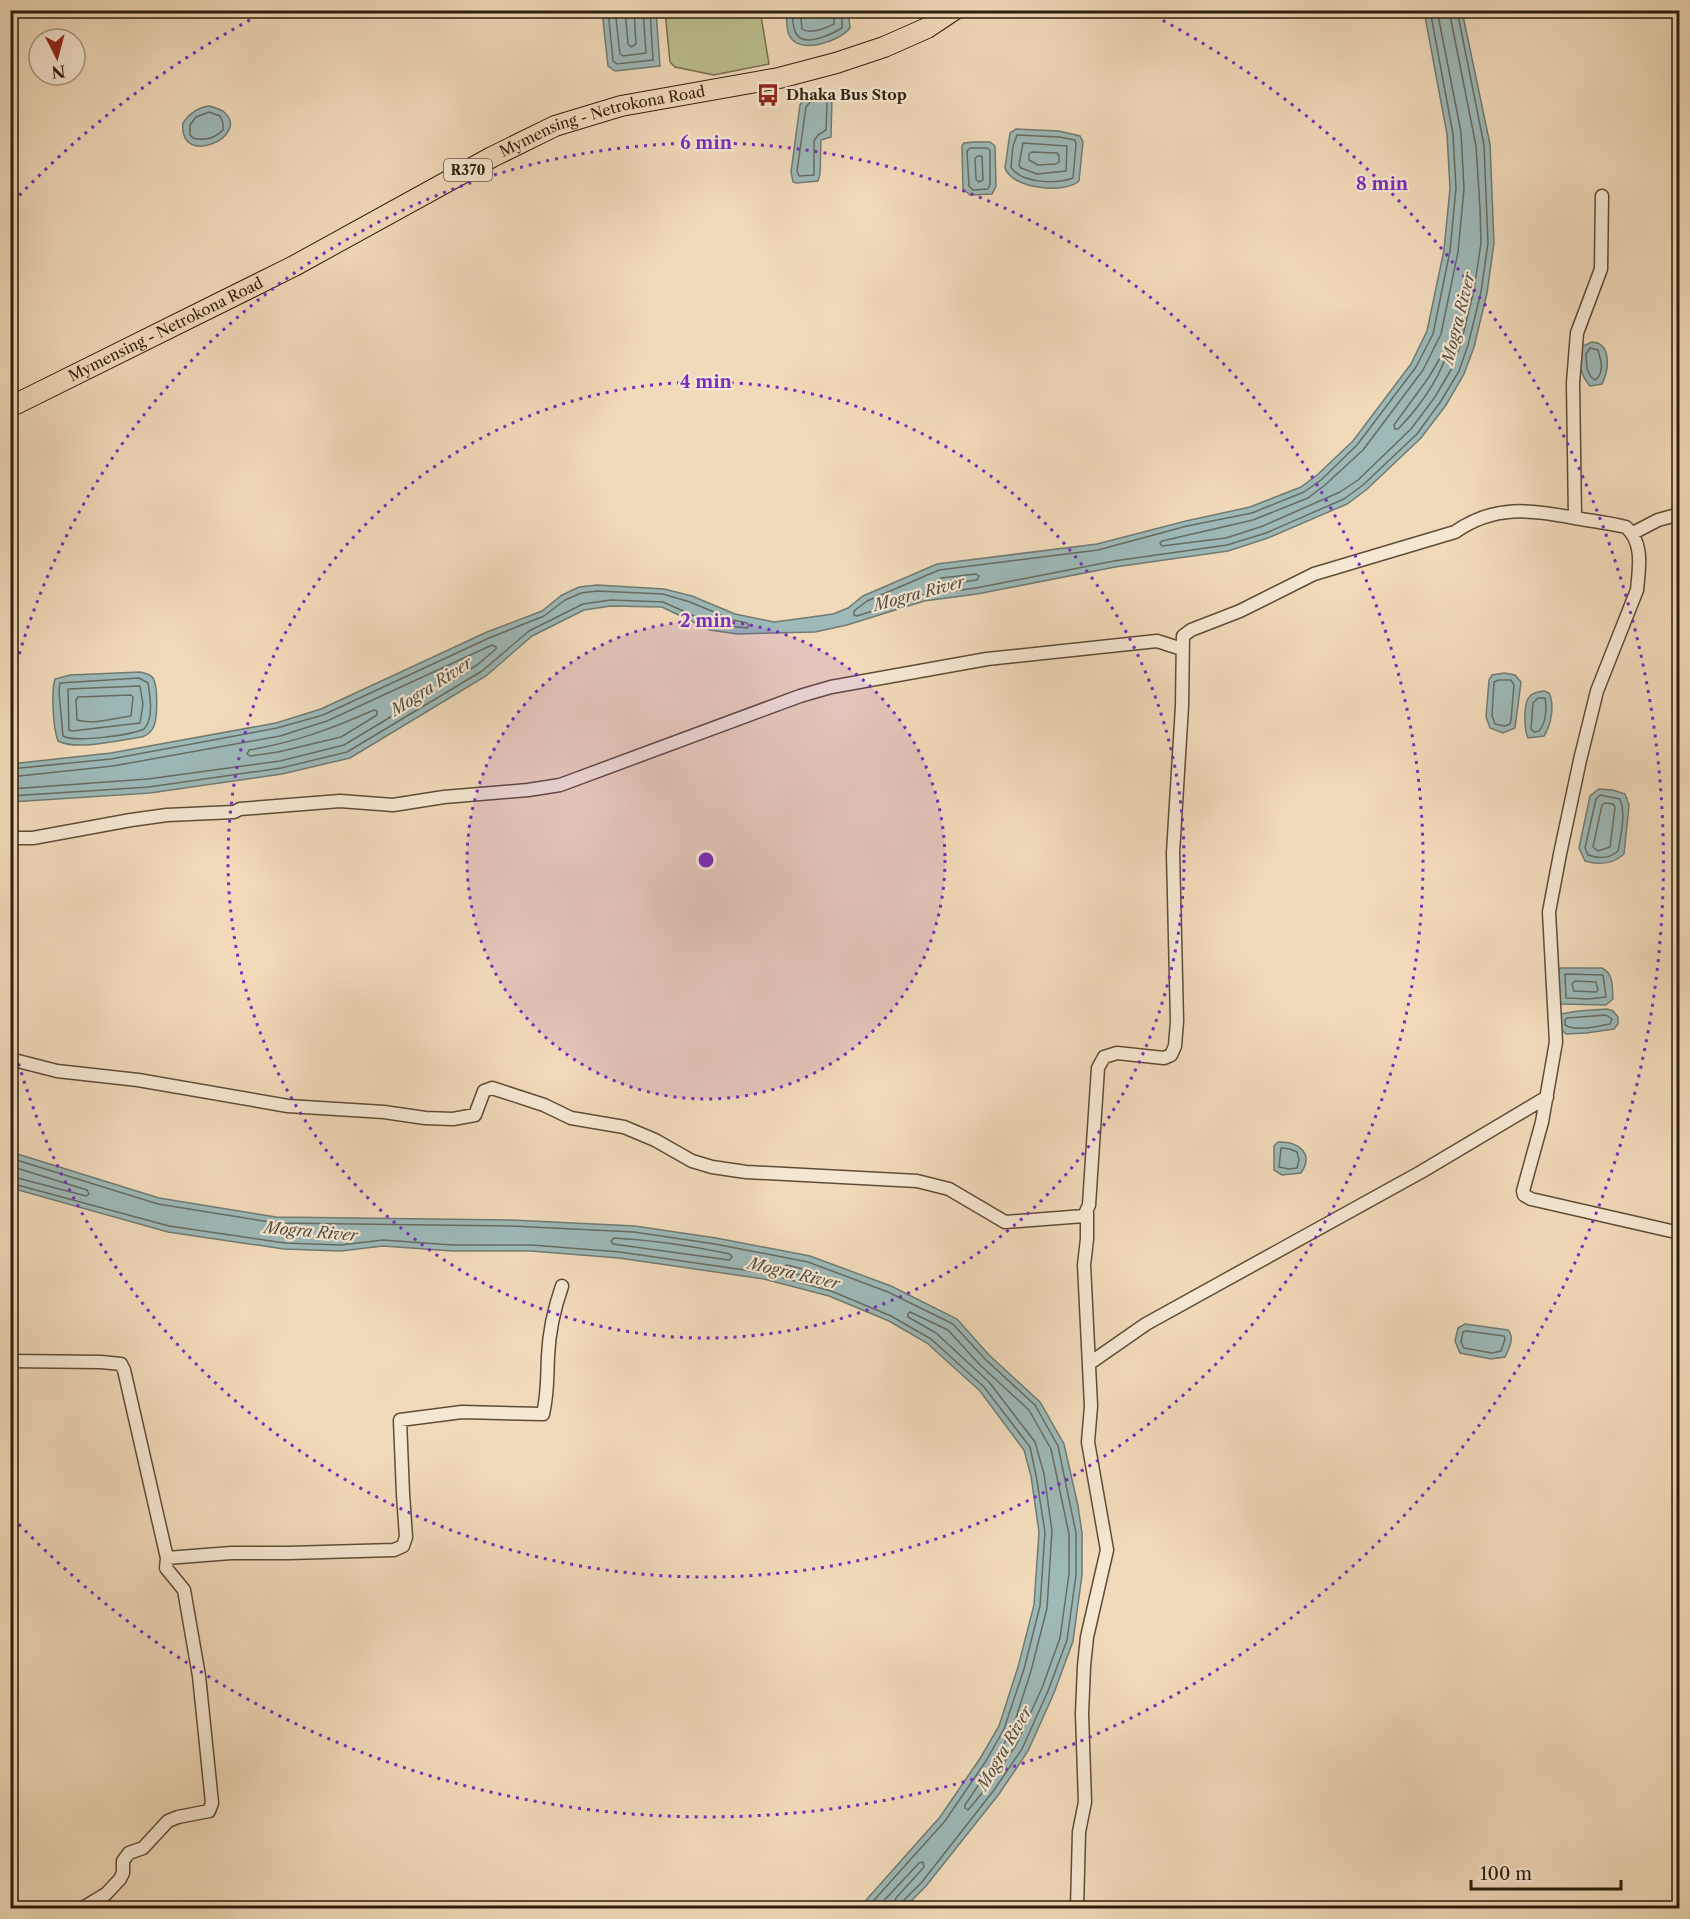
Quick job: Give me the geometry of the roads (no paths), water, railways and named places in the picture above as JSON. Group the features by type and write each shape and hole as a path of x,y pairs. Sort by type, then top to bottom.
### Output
{"main road":[{"name":"Mymensing - Netrokona Road","path":"10,407 294,266 492,157 555,126 621,106 779,78 836,63 884,47 916,33 954,10"}],"street":[{"path":"1575,518 1573,384 1577,333 1601,269 1602,196"},
{"path":"1077,1908 1076,1870 1079,1832 1085,1802 1082,1714 1084,1666 1087,1637 1107,1550 1088,1442 1091,1406 1084,1264 1098,1068 1104,1057 1117,1053 1164,1058 1171,1055 1175,1046 1177,1022 1173,853 1183,697 1183,636 1191,630 1240,611 1314,574 1455,532 1492,513 1525,510 1626,527 1633,533 1639,556 1637,590 1597,691 1577,771 1549,912 1556,1042 1546,1097 1523,1191 1524,1195 1531,1199 1680,1233"},
{"path":"1633,533 1658,520 1680,514"},
{"path":"10,838 33,838 167,815 234,812 240,809 340,801 393,805 444,797 549,787 599,772 800,696 831,687 987,659 1157,641 1182,649"},
{"path":"10,1059 57,1071 138,1080 288,1106 384,1112 425,1118 453,1119 475,1115 484,1091 492,1088 544,1105 571,1118 624,1127 648,1136 692,1161 712,1167 746,1172 917,1181 949,1189 1005,1222 1078,1218 1087,1212"},
{"path":"1090,1363 1146,1324 1421,1172 1546,1097"},
{"path":"167,1558 231,1553 394,1550 403,1546 406,1537 400,1420 462,1412 543,1414 548,1394 551,1326 562,1286"},
{"path":"10,1361 121,1364 167,1558 166,1568 184,1590 192,1632 211,1792 210,1809 168,1821 143,1848 129,1852 123,1861 123,1873 120,1880 106,1894 83,1908"}],"water":[{"path":"602,11 656,11 660,66 615,71 608,66"},
{"path":"786,11 848,11 850,28 838,38 819,44 801,45 789,35"},
{"name":"Mogra River","path":"1424,11 1462,11 1490,144 1494,243 1487,293 1474,347 1464,374 1446,405 1421,438 1366,490 1347,504 1268,538 1228,551 1115,567 977,594 924,601 847,625 815,632 737,634 710,630 662,607 611,606 584,610 532,636 486,676 350,758 282,774 150,793 11,802 11,764 111,753 276,723 321,709 487,632 542,611 562,595 579,587 597,585 664,589 692,596 735,614 774,622 797,619 833,614 848,608 863,596 937,564 1097,544 1250,507 1301,487 1353,441 1411,364 1427,331 1444,250 1450,188 1447,134"},
{"path":"826,93 832,98 831,137 821,140 818,181 796,183 793,182 791,172 800,105 806,96"},
{"path":"210,106 224,112 230,121 229,130 212,144 201,146 191,144 184,137 183,123 195,111"},
{"path":"1016,129 1059,131 1080,136 1083,142 1079,181 1063,187 1039,187 1018,181 1010,175 1005,168 1010,133"},
{"path":"990,142 995,146 996,186 992,194 970,195 963,189 962,146 964,143"},
{"path":"1592,342 1603,347 1606,352 1607,365 1602,384 1590,386 1582,372 1580,356 1583,346"},
{"path":"140,672 153,678 156,688 156,718 149,733 142,737 87,745 66,744 58,741 53,710 55,679 70,675"},
{"path":"1504,673 1515,675 1521,682 1515,728 1503,733 1490,728 1486,717 1489,680 1492,675"},
{"path":"1544,691 1549,693 1552,703 1549,726 1544,736 1528,738 1526,704 1530,696"},
{"path":"1599,789 1625,794 1629,805 1624,854 1610,862 1595,863 1585,861 1579,848 1590,796"},
{"path":"1560,968 1602,968 1609,974 1613,999 1606,1005 1561,1004 1558,973"},
{"path":"1607,1009 1613,1011 1618,1017 1618,1024 1614,1029 1566,1034 1560,1028 1561,1014"},
{"path":"1278,1142 1297,1146 1305,1154 1305,1166 1301,1173 1282,1175 1274,1170 1274,1146"},
{"name":"Mogra River","path":"11,1152 159,1198 276,1217 512,1220 635,1226 716,1238 810,1256 891,1286 957,1319 989,1355 1040,1402 1064,1444 1078,1506 1082,1533 1082,1575 1073,1641 1054,1693 1028,1751 999,1794 926,1886 904,1908 859,1908 940,1817 999,1726 1018,1667 1034,1605 1039,1532 1031,1476 1024,1450 980,1391 927,1343 889,1321 829,1296 764,1279 619,1258 531,1251 453,1251 383,1246 341,1251 284,1249 168,1232 11,1188"},
{"path":"1465,1324 1508,1330 1511,1340 1505,1357 1491,1359 1460,1353 1455,1341 1458,1328"}],"place":[{"name":"Dhaka Bus Stop","path":"768,95"}]}
